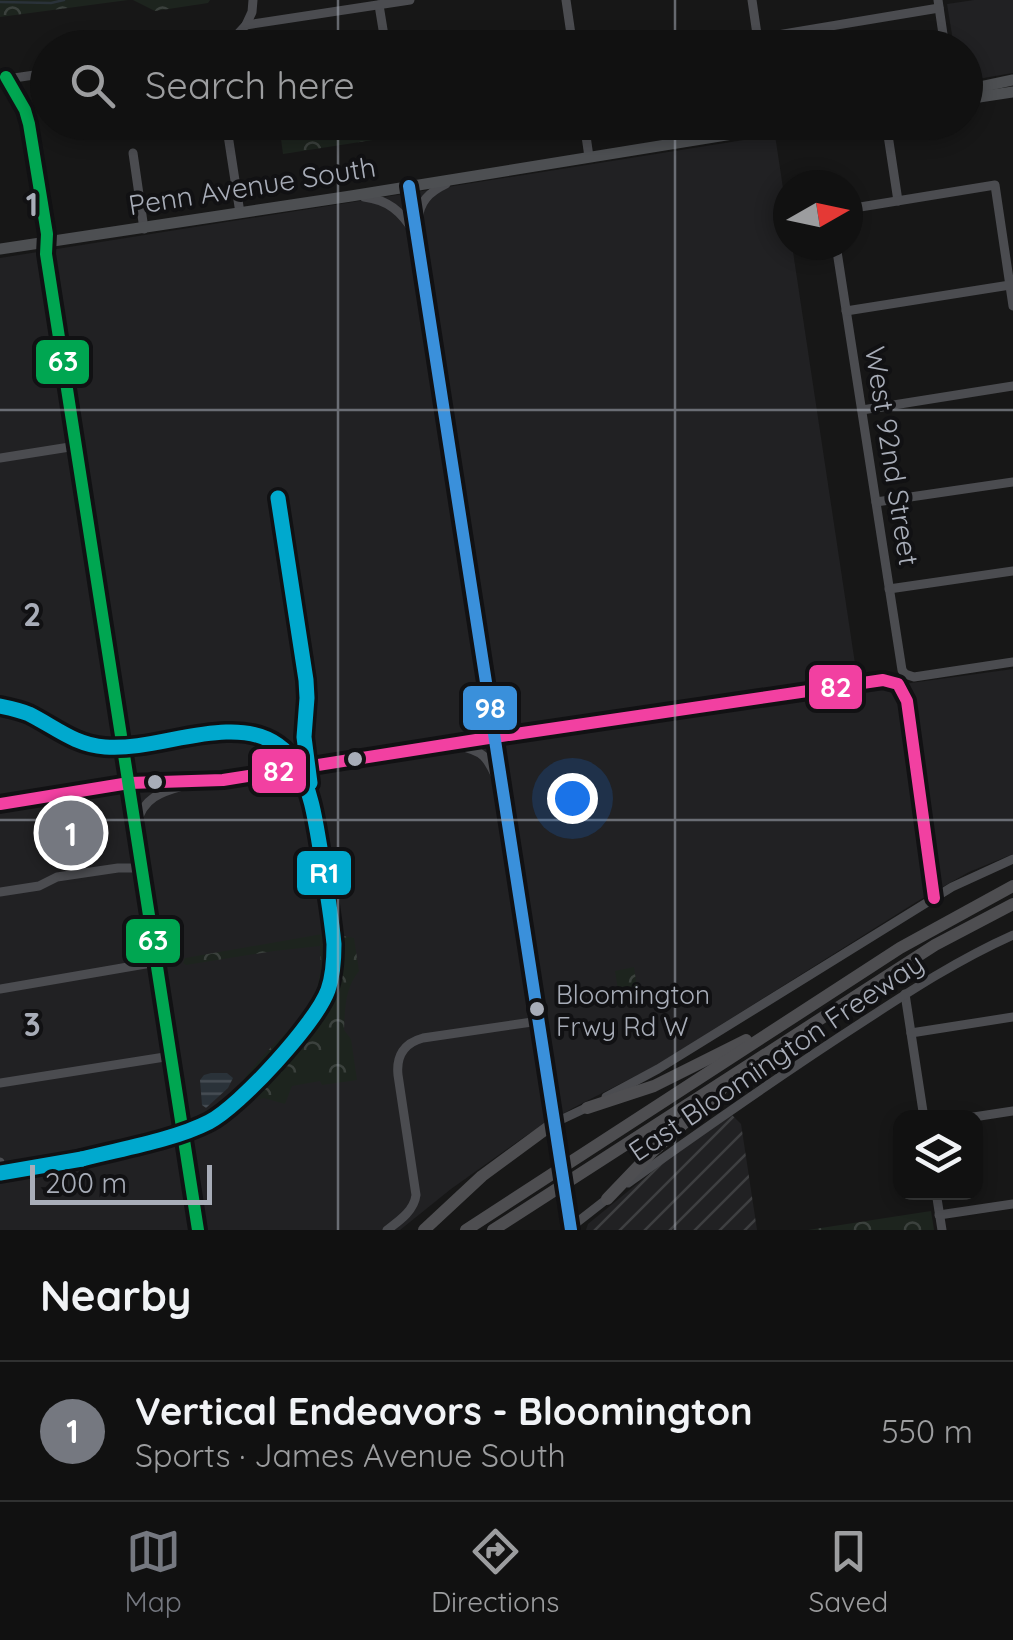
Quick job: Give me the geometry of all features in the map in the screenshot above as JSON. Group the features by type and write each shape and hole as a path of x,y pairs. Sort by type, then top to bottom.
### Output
{"highway":[{"path":"466,1230 900,948 1009,888"},
{"path":"493,1230 924,952 1013,904"},
{"path":"966,928 1013,913"},
{"path":"587,1108 654,1086 798,1015"},
{"path":"606,1199 748,1066"},
{"path":"424,1230 482,1176 554,1123"}],"main road":[{"path":"983,86 1013,80"},
{"path":"983,96 1013,92"},
{"name":"Penn Avenue South","path":"0,249 691,140"}],"street":[{"path":"241,30 252,12 253,0"},
{"path":"246,25 410,0"},
{"path":"566,0 570,30"},
{"path":"752,0 756,30"},
{"path":"379,4 383,30"},
{"path":"818,30 938,4 942,30"},
{"path":"30,75 3,79 30,124"},
{"path":"32,140 46,254 198,1230"},
{"path":"229,140 240,213"},
{"path":"586,140 589,158"},
{"path":"889,140 898,201"},
{"path":"133,152 144,228"},
{"path":"418,238 424,198 458,179"},
{"path":"863,207 995,185 1013,306"},
{"path":"410,186 569,1229"},
{"path":"351,196 381,200 396,208 418,238"},
{"name":"West 92nd Street","path":"838,260 902,668 914,677 1013,662"},
{"path":"846,311 1010,285"},
{"path":"862,410 1013,386"},
{"path":"0,458 76,446"},
{"path":"876,502 1013,482"},
{"path":"890,589 1013,571"},
{"path":"0,804 129,783 223,780 881,680 898,684 907,701 934,898"},
{"path":"452,744 482,754 503,790"},
{"path":"136,831 141,810 154,796 194,783"},
{"path":"554,1123 658,1069 952,887 1013,859"},
{"path":"0,892 39,886 56,877 142,868"},
{"name":"East Bloomington Freeway","path":"569,1229 779,1076 905,994 1013,935"},
{"path":"0,989 156,962"},
{"path":"905,994 923,1110"},
{"path":"911,1033 1013,1017"},
{"path":"387,1230 413,1206 416,1195 398,1075 402,1050 418,1040 539,1022"},
{"path":"0,1082 171,1056"},
{"path":"983,1115 1013,1110"},
{"path":"937,1200 942,1230"},
{"path":"939,1215 1013,1204"}],"shaded area":[{"path":"1013,0 1013,73 983,78 983,30 951,30 947,4"},
{"path":"743,140 776,140 780,170 773,170 773,260 794,260 859,690 1013,669 1013,854 969,872 918,901 657,1065 527,1135 400,1230 0,1230 0,258"},
{"path":"211,1073 227,1073 233,1078 206,1108 202,1105 200,1080"},
{"path":"731,1114 741,1124 757,1230 586,1230 588,1224 670,1157"}],"green space":[{"path":"0,0 128,0 0,17"},
{"path":"133,0 210,0 155,11"},
{"path":"281,140 373,140 283,154"},
{"path":"328,933 354,938 359,971 348,991 344,1030 351,1039 357,1080 292,1086 285,1104 264,1098 251,1101 240,1092 244,1080 312,1002 320,969 320,946 186,965 185,958"},
{"path":"634,967 637,988 618,990 615,971"},
{"path":"931,1211 934,1230 808,1230"}],"waterway":[{"path":"0,2 64,0"}],"transit line":[{"name":"63","path":"6,77 25,110 30,130"},
{"name":"63","path":"32,140 198,1230"},
{"name":"98","path":"409,186 571,1230"},
{"name":"R1","path":"278,498 306,680 304,737 310,783"},
{"name":"82","path":"0,804 129,783 223,780 883,680 898,684 907,701 934,898"},
{"name":"R1","path":"0,706 29,714 84,743 105,747 226,732 252,734 272,741 288,753 299,769 317,831 334,956 328,990 309,1022 257,1082 209,1122 163,1139 82,1159"},
{"name":"R1","path":"0,1173 82,1159"}],"place":[{"name":"Vertical Endeavors - Bloomington","path":"71,833"},
{"name":"Bloomington Frwy Rd W","path":"537,1009"}]}
